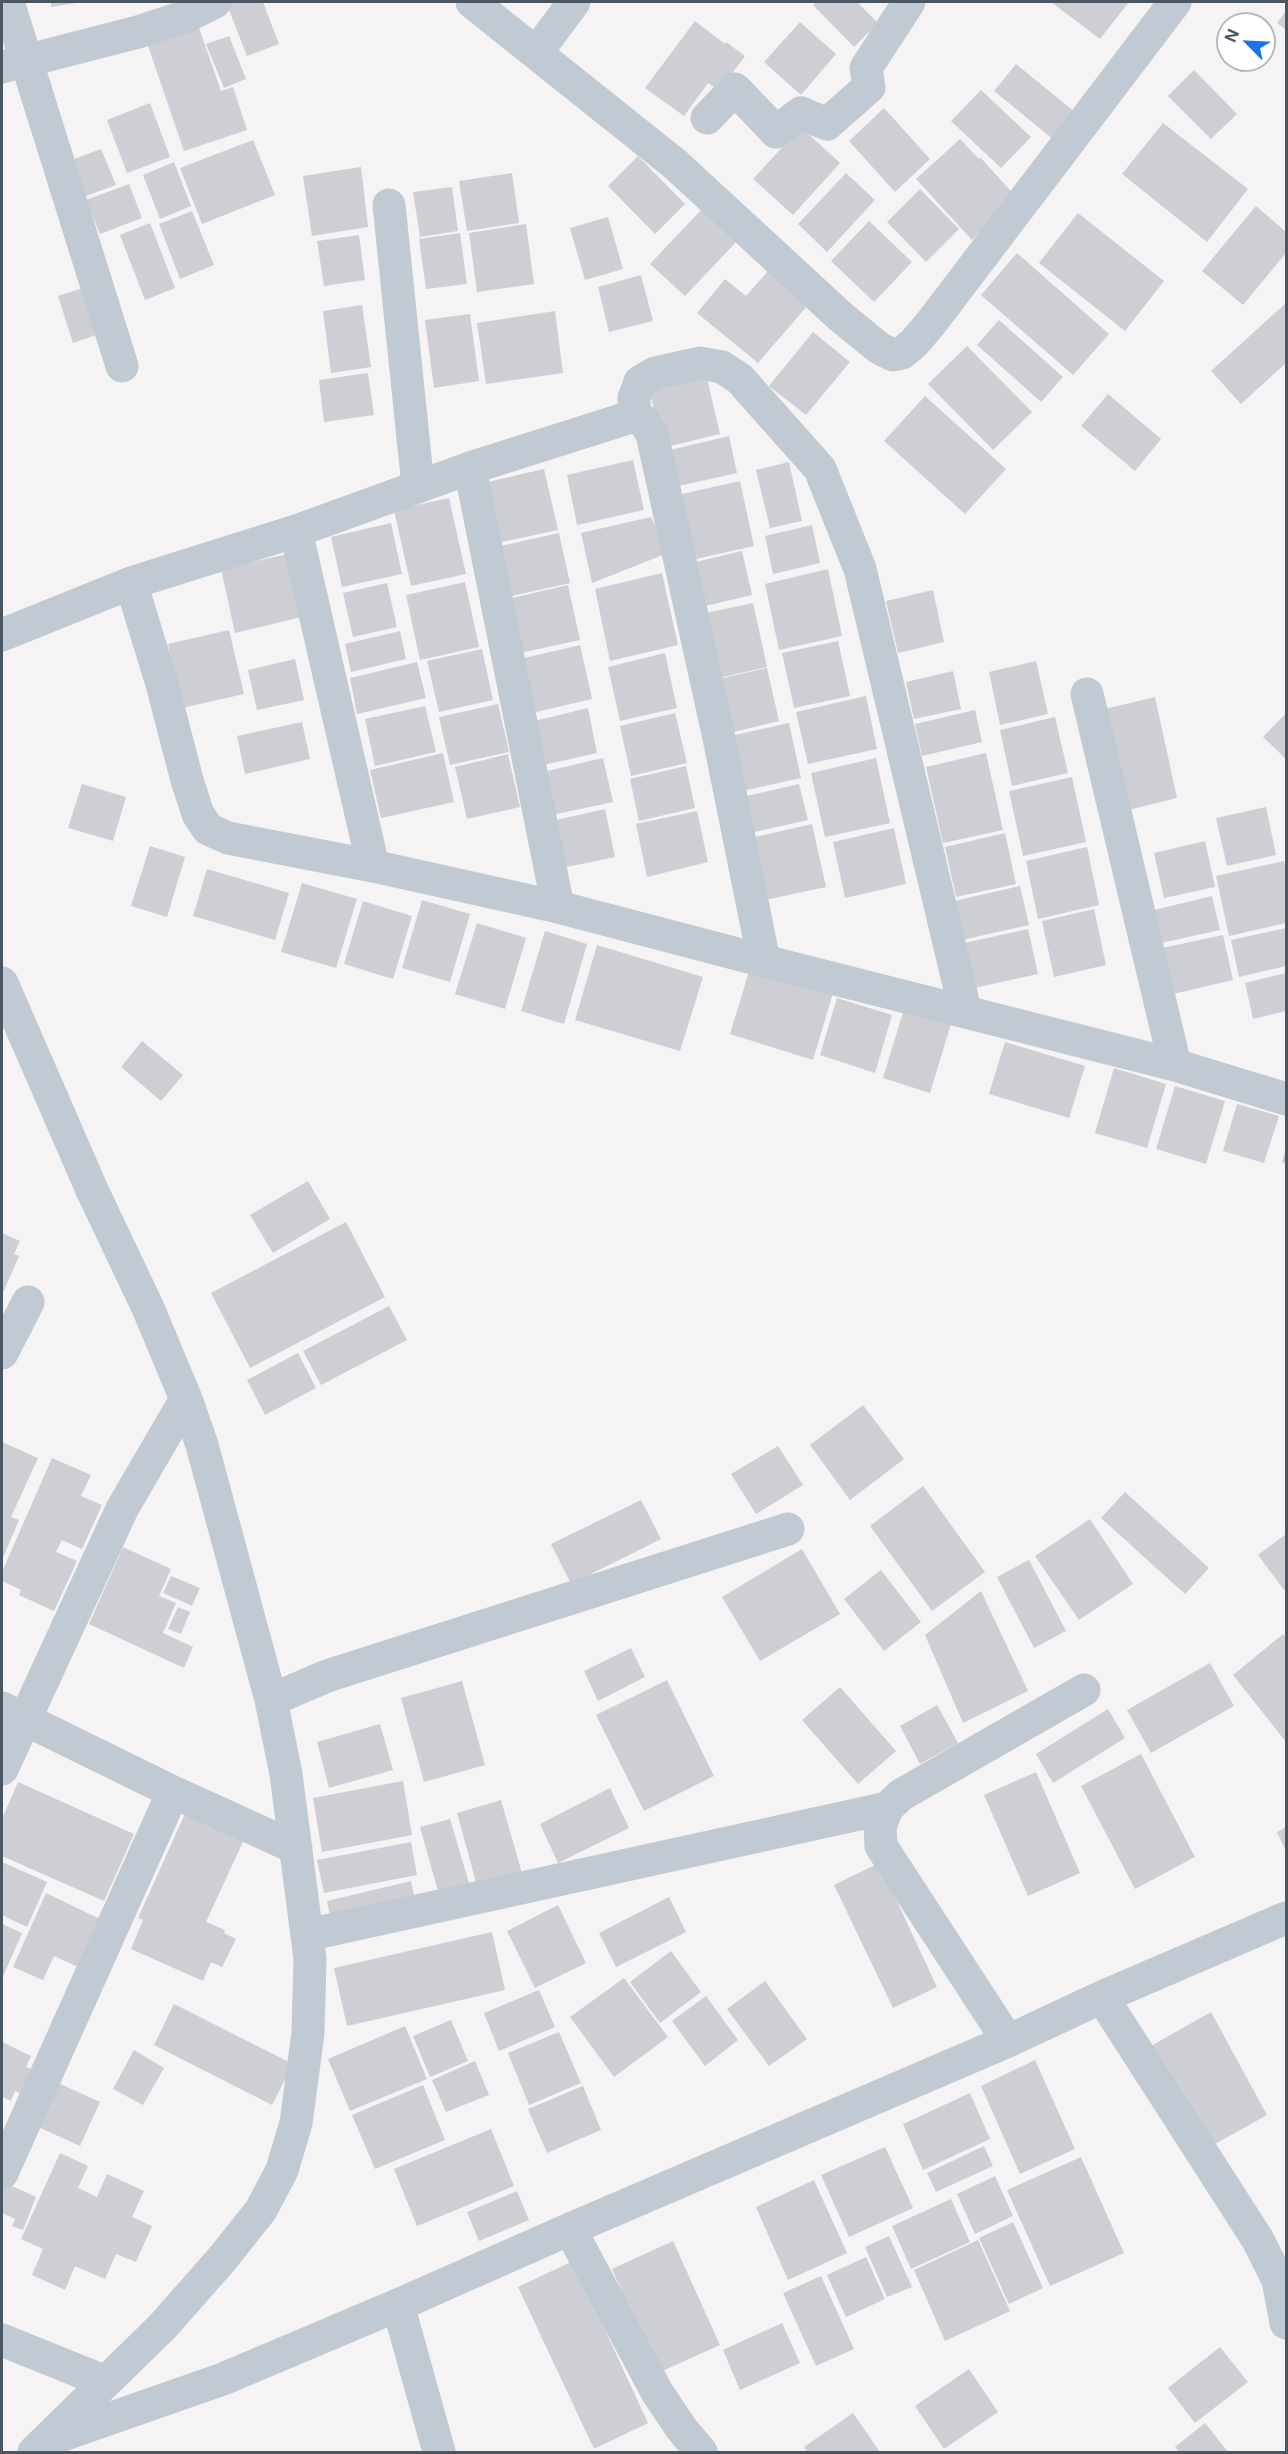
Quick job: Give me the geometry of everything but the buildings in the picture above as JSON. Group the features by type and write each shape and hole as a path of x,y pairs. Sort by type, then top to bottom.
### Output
{"street":[{"path":"8,2 14,64 122,366"},
{"path":"14,64 138,32 187,16 215,2"},
{"path":"472,2 675,164 841,317 879,348 893,355 902,352 914,343 931,323 1175,2"},
{"path":"537,52 574,2"},
{"path":"707,118 735,89 776,132 801,112 827,124 869,87 866,68 909,2"},
{"path":"389,205 418,486"},
{"path":"634,416 634,398 640,382 655,373 700,363 722,367 740,379 820,470 860,568 965,1010"},
{"path":"2,635 131,583 296,531 470,468 634,416 644,422 652,434 719,738 764,960"},
{"path":"470,468 558,907"},
{"path":"296,531 373,866"},
{"path":"131,583 198,814 208,829 228,838 373,866 558,907 1175,1065 1287,1099"},
{"path":"1087,694 1175,1065"},
{"path":"2,983 18,1024 186,1399 221,1511 271,1700 286,1774 309,1959 308,2033 296,2123 282,2170 261,2210 222,2259 163,2326 40,2447"},
{"path":"2,1353 28,1302"},
{"path":"2,1769 13,1714 122,1509 186,1399"},
{"path":"271,1700 327,1676 788,1529"},
{"path":"1008,2041 881,1846 880,1827 887,1809 901,1795 1084,1690"},
{"path":"13,1714 173,1792 296,1848"},
{"path":"2,2174 173,1792"},
{"path":"307,1935 887,1809"},
{"path":"40,2447 223,2379 398,2305 1287,1918"},
{"path":"1102,1997 1258,2240 1278,2280 1287,2323"},
{"path":"570,2229 657,2392 681,2428 701,2452"},
{"path":"398,2305 438,2452"},
{"path":"2,2340 106,2382"}]}
